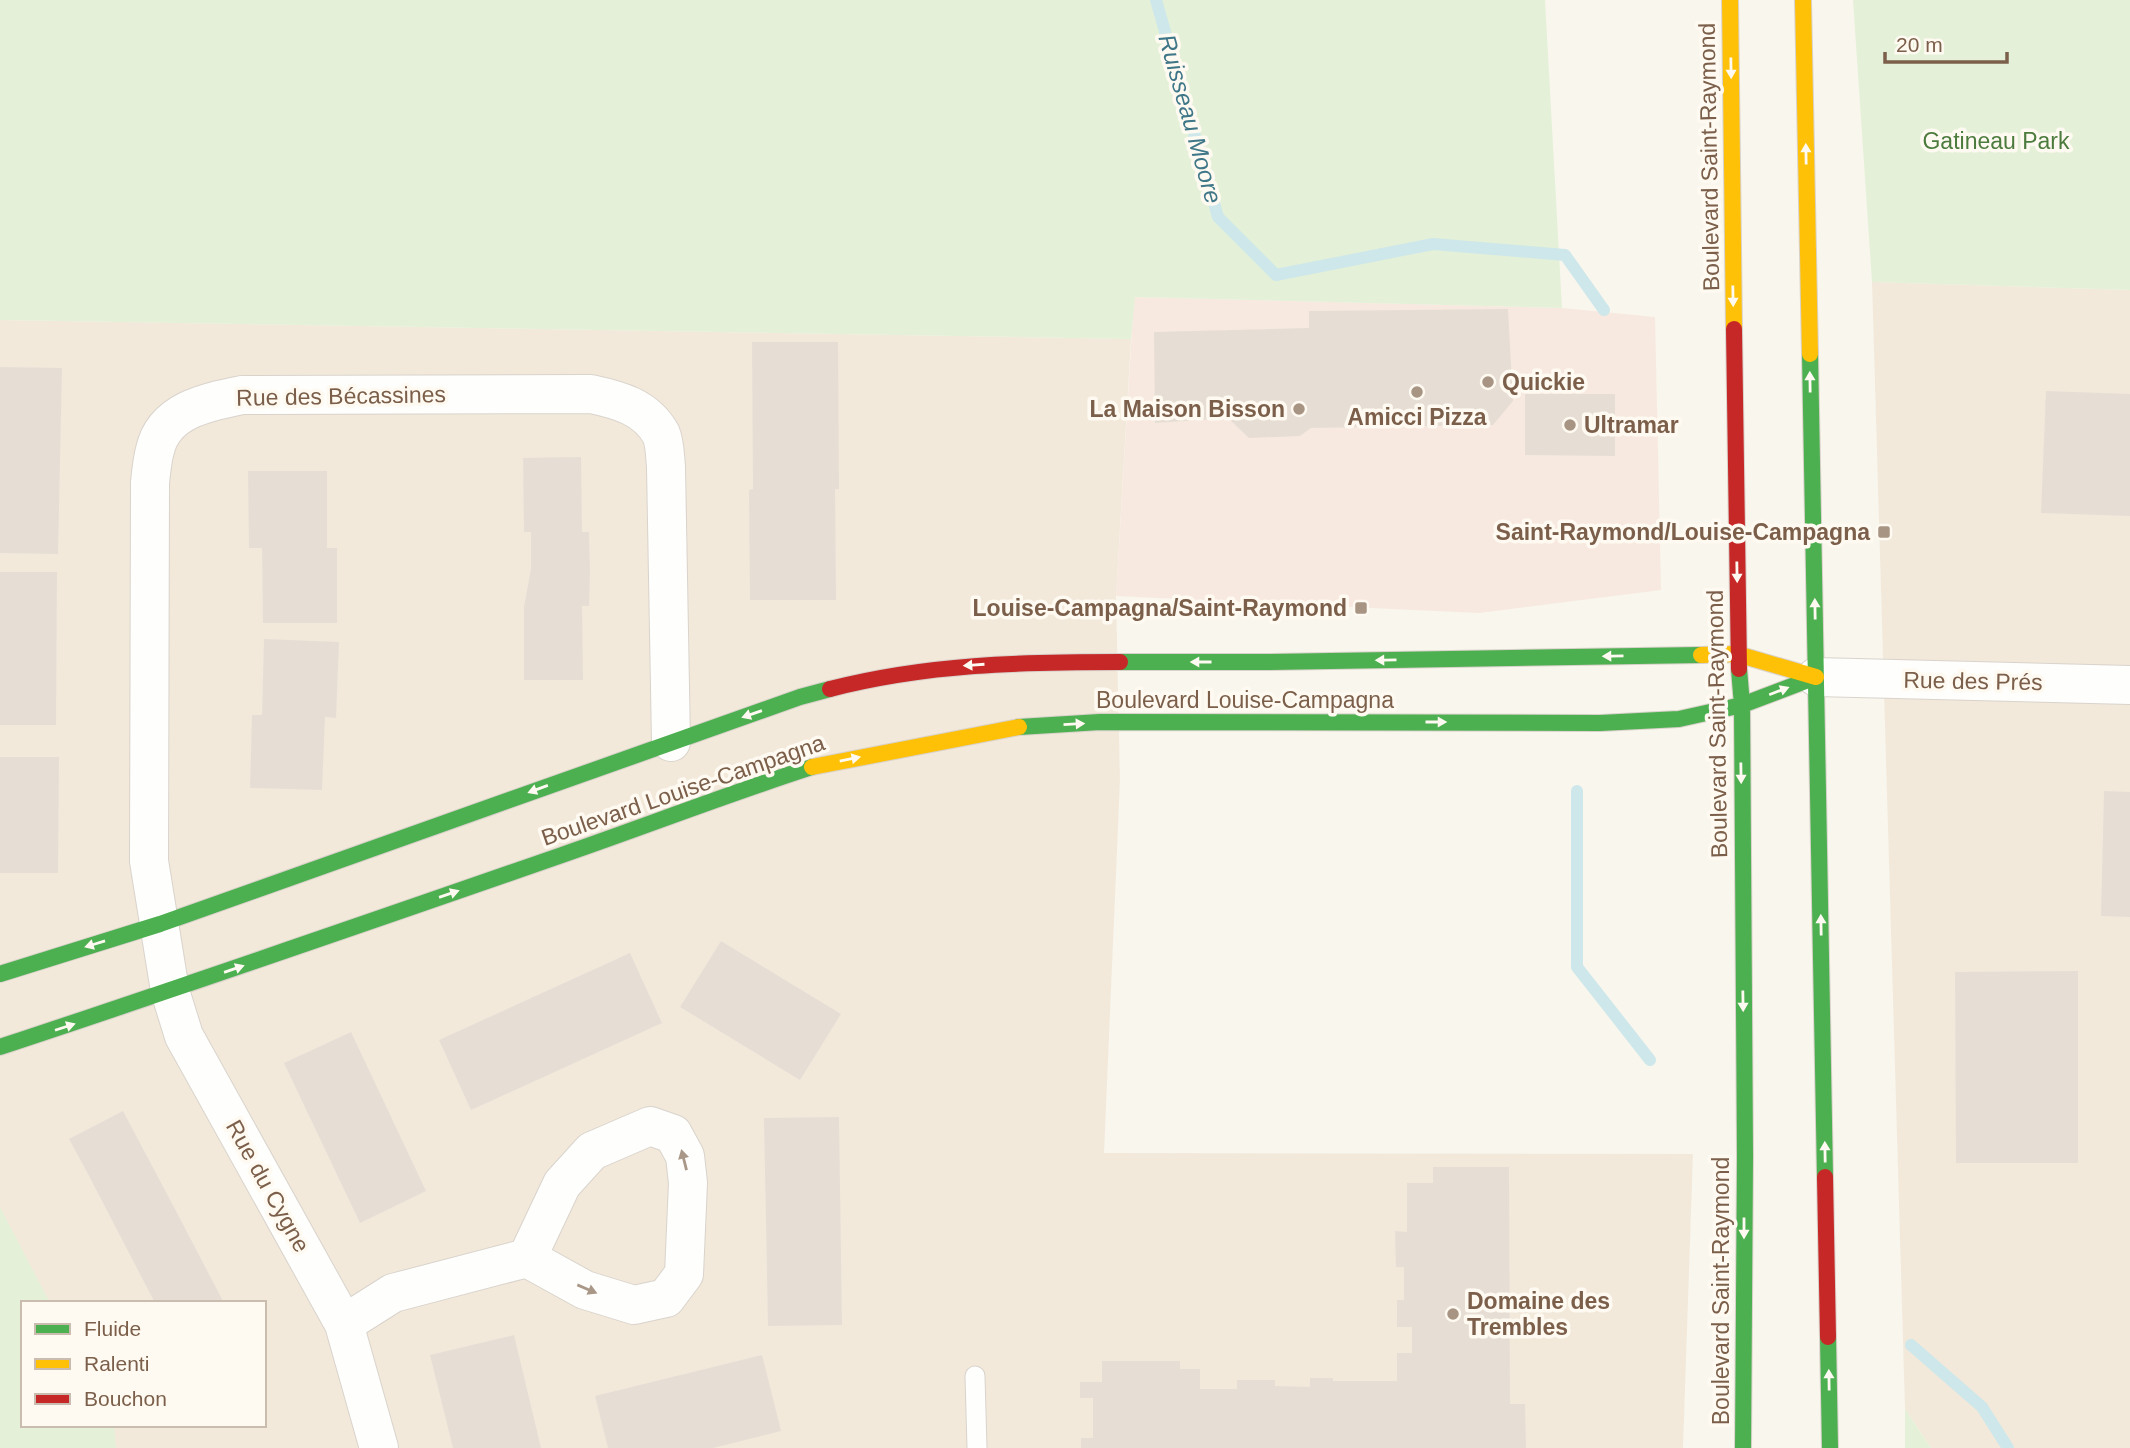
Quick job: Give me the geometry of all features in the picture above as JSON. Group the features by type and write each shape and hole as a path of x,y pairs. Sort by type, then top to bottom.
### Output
{"street":[{"name":"Boulevard Saint-Raymond","path":"1730,0 1737,654 1742,705 1740,738 1745,1156 1743,1448"},
{"path":"1803,0 1830,1448"},
{"name":"Rue des Bécassines","path":"160,924 150,879 149,861 150,483 155,447 172,419 202,403 242,395 591,394 619,400 643,412 662,436 666,467 671,742"},
{"name":"Boulevard Louise-Campagna","path":"0,974 160,924 800,697 874,679 964,665 1013,662 1269,662 1737,654 1816,677"},
{"name":"Boulevard Louise-Campagna","path":"0,1046 170,991 746,788 820,765 963,740 1023,726 1100,722 1600,723 1679,719 1742,705 1816,677"},
{"name":"Rue des Prés","path":"1816,677 2130,685"},
{"name":"Rue du Cygne","path":"160,924 170,991 184,1036 344,1324 379,1448"},
{"path":"344,1324 393,1293 527,1258 585,1290 634,1305 666,1298 684,1273 688,1182 685,1156 673,1134 650,1126 592,1151 562,1184 527,1258"}],"lane":[{"path":"975,1376 976,1448"}],"shaded area":[{"path":"1872,282 2130,290 2130,1448 1931,1448 1905,1409"},
{"path":"1134,297 1562,308 1655,317 1661,590 1479,613 1116,596"},
{"path":"0,320 1131,339 1116,596 1120,780 1104,1153 1693,1154 1683,1448 0,1448"}],"green space":[{"path":"0,0 1545,0 1562,308 1135,297 1131,339 0,320"},
{"name":"Gatineau Park","path":"1853,0 2130,0 2130,290 1872,282"},
{"path":"0,1207 49,1301 21,1301 21,1427 114,1427 116,1448 0,1448"},
{"path":"1905,1409 1931,1448 1905,1448"}],"building":[{"path":"1508,309 1513,401 1493,425 1311,428 1300,436 1249,438 1228,418 1155,423 1154,332 1309,328 1309,311"},
{"path":"752,342 838,342 839,489 835,489 836,600 750,600 749,490 753,489"},
{"path":"0,367 62,368 58,554 0,553"},
{"path":"2046,391 2130,394 2130,516 2041,513"},
{"name":"Ultramar","path":"1525,394 1615,394 1615,456 1525,455"},
{"path":"581,457 582,532 589,532 590,572 589,606 582,606 583,680 524,680 524,607 531,569 531,532 524,532 523,458"},
{"path":"248,471 327,471 327,548 337,548 337,623 263,623 262,548 249,548"},
{"path":"0,572 57,572 56,725 0,725"},
{"path":"264,639 339,642 336,718 325,717 322,790 250,788 252,715 262,715"},
{"path":"0,757 59,757 58,873 0,873"},
{"path":"2104,791 2130,792 2130,917 2101,916"},
{"path":"721,941 841,1014 800,1080 680,1007"},
{"path":"630,953 662,1023 471,1110 439,1040"},
{"path":"2078,971 2078,1163 1956,1163 1955,972"},
{"path":"351,1032 426,1191 360,1223 284,1063"},
{"path":"123,1111 223,1301 154,1301 69,1139"},
{"path":"839,1117 842,1325 768,1326 764,1118"},
{"name":"Domaine des Trembles","path":"1433,1167 1509,1167 1510,1404 1525,1404 1526,1448 1081,1448 1081,1438 1093,1438 1093,1398 1080,1398 1080,1382 1102,1382 1102,1361 1180,1361 1180,1369 1200,1369 1200,1389 1237,1389 1237,1380 1275,1380 1275,1386 1310,1387 1310,1378 1333,1378 1333,1381 1397,1381 1397,1353 1412,1353 1412,1327 1397,1327 1397,1300 1404,1300 1404,1267 1396,1267 1395,1231 1407,1232 1407,1183 1433,1183"},
{"path":"514,1335 541,1448 453,1448 430,1355"},
{"path":"762,1355 781,1431 713,1448 608,1448 595,1396"}],"waterway":[{"name":"Ruisseau Moore","path":"1156,0 1218,217 1276,275 1433,244 1565,255 1604,310"},
{"path":"1577,791 1577,967 1650,1060"},
{"path":"1911,1345 1982,1407 2008,1448"}],"traffic: fast":[{"path":"1810,354 1825,1177"},
{"path":"1120,662 1701,655"},
{"path":"1739,669 1742,705 1745,1156 1743,1448"},
{"path":"1019,727 1100,722 1600,723 1679,719 1742,705 1816,677"},
{"path":"0,974 160,924 800,697 830,689"},
{"path":"0,1047 352,928 812,767"},
{"path":"1828,1337 1830,1448"}],"traffic: slow":[{"path":"1730,0 1734,329"},
{"path":"1803,0 1810,354"},
{"path":"1701,655 1737,654 1816,677"},
{"path":"812,767 1019,727"}],"traffic: jam":[{"path":"1734,329 1739,669"},
{"path":"830,689 938,669 1010,664 1120,662"},
{"path":"1825,1177 1828,1337"}],"place":[{"name":"Quickie","path":"1488,382"},
{"name":"Amicci Pizza","path":"1417,392"},
{"name":"La Maison Bisson","path":"1299,409"},
{"name":"Ultramar","path":"1570,425"},
{"name":"Saint-Raymond/Louise-Campagna","path":"1884,532"},
{"name":"Louise-Campagna/Saint-Raymond","path":"1361,608"},
{"name":"Domaine des Trembles","path":"1453,1314"}]}
